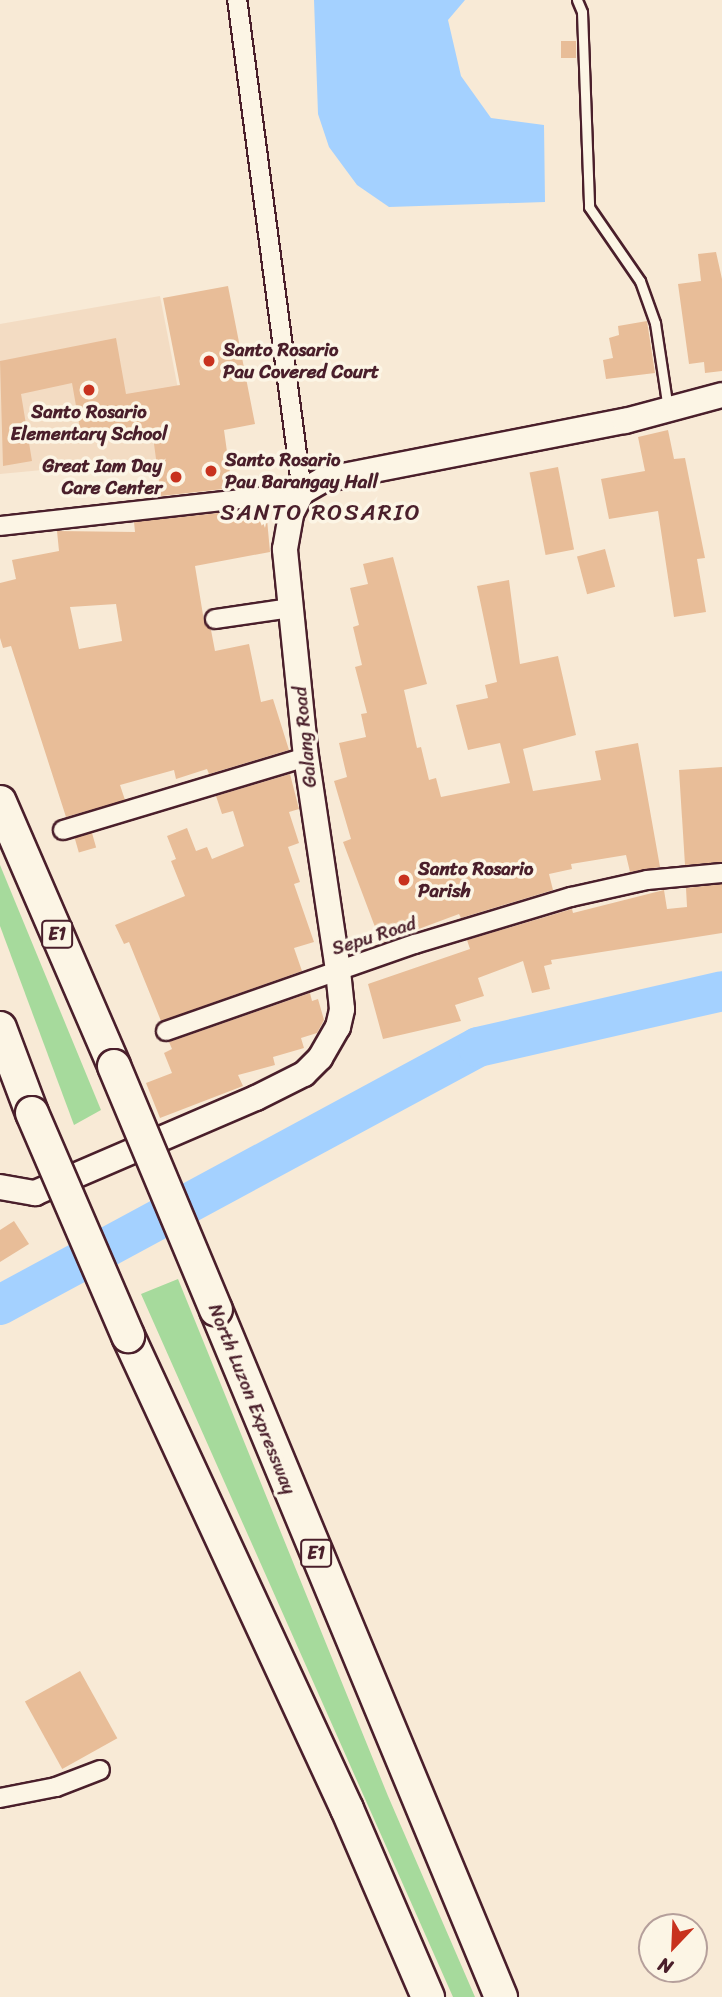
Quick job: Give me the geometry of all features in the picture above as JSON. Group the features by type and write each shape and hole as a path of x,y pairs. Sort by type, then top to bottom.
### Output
{"highway":[{"name":"North Luzon Expressway","path":"0,802 114,1066 501,1997"},
{"path":"0,1028 32,1112 128,1336 347,1809 428,1997"}],"street":[{"path":"237,0 302,492"},
{"path":"0,526 302,492 323,480 668,411 722,394"},
{"name":"Galang Road","path":"0,1186 35,1193 185,1131 304,1074 320,1058 338,1027 342,1009 338,970 306,757 285,548 291,514 302,492"},
{"path":"215,619 290,608"},
{"path":"64,830 306,757"},
{"name":"Sepu Road","path":"166,1031 338,970 570,897 647,880 722,873"},
{"path":"0,1798 56,1787 100,1770"}],"lane":[{"path":"577,0 582,12 589,207 640,281 655,323 668,411"}],"shaded area":[{"name":"Santo Rosario Elementary School","path":"160,296 191,456 0,474 0,324"}],"green space":[{"path":"0,865 101,1110 74,1125 0,926"},
{"path":"178,1279 388,1796 475,1997 453,1997 141,1294"}],"water":[{"path":"314,0 465,0 448,20 461,76 491,118 544,125 545,202 389,207 357,185 329,147 318,114"}],"building":[{"path":"561,41 576,41 576,58 561,58"},
{"path":"716,252 722,279 722,371 705,373 704,362 689,364 678,284 701,281 698,254"},
{"path":"228,286 255,424 224,430 232,488 161,496 152,429 82,440 72,383 21,394 32,461 3,466 0,361 116,338 126,394 180,385 163,298"},
{"path":"647,321 655,373 606,379 603,360 613,358 609,338 619,335 618,326"},
{"path":"668,430 674,459 685,458 705,558 697,559 706,612 674,617 658,511 609,519 601,479 645,471 638,437"},
{"path":"558,467 574,549 546,555 530,473"},
{"path":"266,508 270,552 195,566 204,621 211,630 215,651 249,644 261,702 273,699 289,750 209,774 207,769 176,779 174,770 120,785 125,800 66,817 11,646 3,648 0,638 0,583 16,579 12,560 59,551 57,531 135,532 134,522","holes":["116,604 122,641 79,649 70,607"]},
{"path":"605,549 615,587 587,594 577,557"},
{"path":"393,557 427,684 404,690 417,748 421,747 429,780 436,778 441,797 510,783 500,743 468,750 456,705 488,698 485,685 497,682 477,586 509,580 520,664 558,656 576,735 523,749 533,791 601,780 595,751 638,743 660,867 630,872 626,855 571,864 572,869 549,874 553,890 461,918 459,914 381,943 343,842 351,839 334,781 347,777 339,743 366,737 361,714 367,713 355,667 362,665 353,627 359,625 350,588 368,584 363,564"},
{"path":"722,767 722,862 685,865 679,770"},
{"path":"290,774 299,809 289,812 299,843 288,847 300,882 294,884 314,942 294,948 302,971 161,1021 129,942 124,944 115,925 185,896 171,861 176,859 167,836 187,828 196,851 207,847 212,859 244,846 233,811 222,814 216,796"},
{"path":"92,833 96,847 79,852 75,838"},
{"path":"722,884 722,933 551,960 552,964 544,966 550,989 532,993 523,961 478,978 484,996 455,1005 461,1021 383,1039 368,984 470,949 467,940 572,909 573,913 664,890 667,909 687,907 686,888"},
{"path":"310,993 312,1001 318,999 324,1020 317,1033 301,1038 304,1048 273,1057 275,1065 238,1075 243,1086 160,1118 146,1083 172,1073 164,1053 172,1049 169,1042"},
{"path":"14,1221 29,1244 0,1262 0,1230"},
{"path":"80,1671 117,1738 62,1769 25,1702"}],"waterway":[{"path":"0,1305 478,1047 722,991"}],"place":[{"name":"Santo Rosario Pau Covered Court","path":"209,361"},
{"name":"Santo Rosario Elementary School","path":"89,390"},
{"name":"Santo Rosario Pau Barangay Hall","path":"211,471"},
{"name":"Great Iam Day Care Center","path":"176,477"},
{"name":"Santo Rosario Parish","path":"404,880"}],"district":[{"name":"SANTO ROSARIO","path":"321,513"}]}
